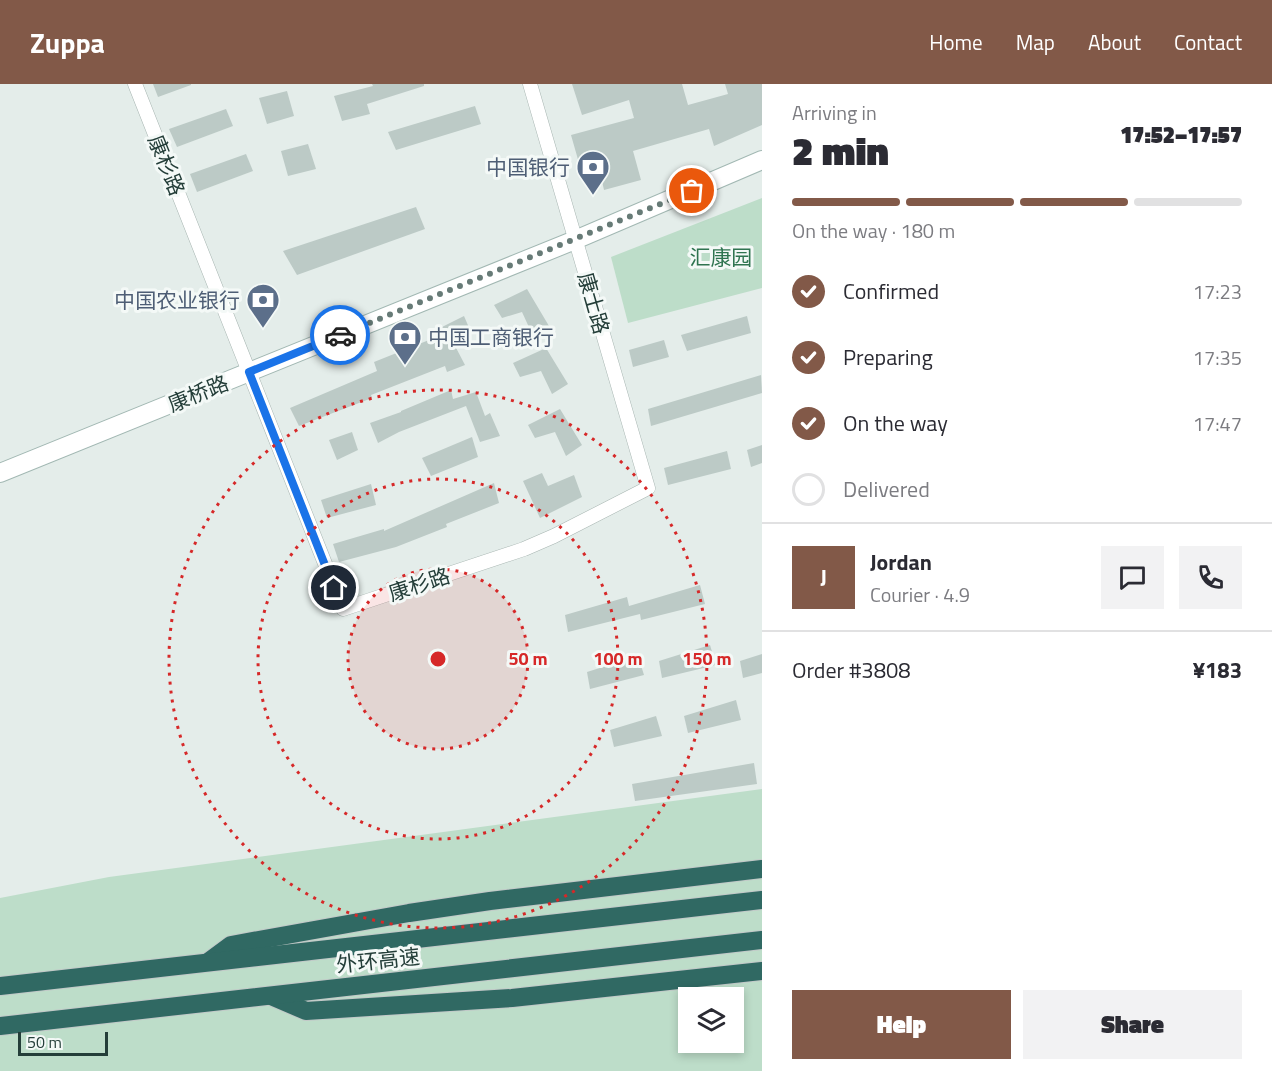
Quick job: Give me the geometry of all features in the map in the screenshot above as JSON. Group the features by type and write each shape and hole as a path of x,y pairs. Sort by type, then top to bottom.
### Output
{"highway":[{"path":"206,963 231,945 409,913 512,898 762,869"},
{"name":"外环高速","path":"0,986 762,900"},
{"name":"外环高速","path":"0,1026 762,940"},
{"path":"269,995 306,1011 513,998 762,970"}],"main road":[{"name":"康桥路","path":"0,473 575,240 762,160"}],"street":[{"name":"康杉路","path":"135,84 343,609 524,549 648,488"},
{"name":"康士路","path":"530,84 648,488"}],"green space":[{"name":"汇康园","path":"762,198 762,288 628,323 611,257"},
{"path":"762,789 762,1071 0,1071 0,898 109,877"}],"building":[{"path":"153,84 191,84 191,85 158,97"},
{"path":"372,84 424,84 424,86 367,104 370,114 342,121 334,96 373,86"},
{"path":"572,84 682,84 688,105 728,94 725,84 762,84 762,125 714,146 709,129 633,151 641,180 604,190 600,172 583,177 571,135 634,118 629,100 582,115"},
{"path":"287,91 294,116 267,124 259,98"},
{"path":"475,106 481,124 396,150 388,132"},
{"path":"226,109 233,126 177,147 169,129"},
{"path":"308,144 316,169 288,176 281,151"},
{"path":"246,154 253,171 197,192 190,174"},
{"path":"416,207 425,229 297,275 283,251"},
{"path":"527,289 549,326 533,336 522,312 502,318 494,305"},
{"path":"464,316 470,330 453,342 465,365 447,372 445,366 371,395 372,398 299,426 290,408 377,371 374,362 434,338 432,332"},
{"path":"747,316 751,333 687,351 681,335"},
{"path":"664,340 669,357 633,367 629,350"},
{"path":"546,348 568,384 552,394 541,371 520,377 513,363"},
{"path":"761,375 762,393 651,426 648,409"},
{"path":"451,390 453,399 476,392 485,416 490,413 500,436 480,442 466,406 399,432 378,443 370,423"},
{"path":"560,409 582,445 566,456 555,432 535,438 528,425"},
{"path":"352,432 358,450 337,460 329,440"},
{"path":"472,437 478,457 431,476 422,458"},
{"path":"762,445 762,463 751,467 747,450"},
{"path":"727,451 731,469 668,485 664,468"},
{"path":"542,473 548,486 574,475 582,497 540,518 523,481"},
{"path":"494,483 499,503 396,547 339,562 333,544 384,529 384,531"},
{"path":"371,484 376,505 327,518 321,500"},
{"path":"700,585 705,604 641,620 640,614 568,632 565,615 627,597 629,606"},
{"path":"710,645 716,665 662,678 659,661"},
{"path":"762,654 762,673 743,678 740,661"},
{"path":"638,656 644,675 590,689 587,672"},
{"path":"736,700 741,720 688,733 684,716"},
{"path":"656,716 662,736 614,747 610,730"},
{"path":"754,763 757,784 635,801 632,784"}],"way so far":[{"path":"340,335 692,191"}],"place":[{"name":"中国银行","path":"593,196"},
{"name":"中国农业银行","path":"263,329"},
{"name":"中国工商银行","path":"405,366"}],"route":[{"path":"334,588 249,372 340,335"}]}
